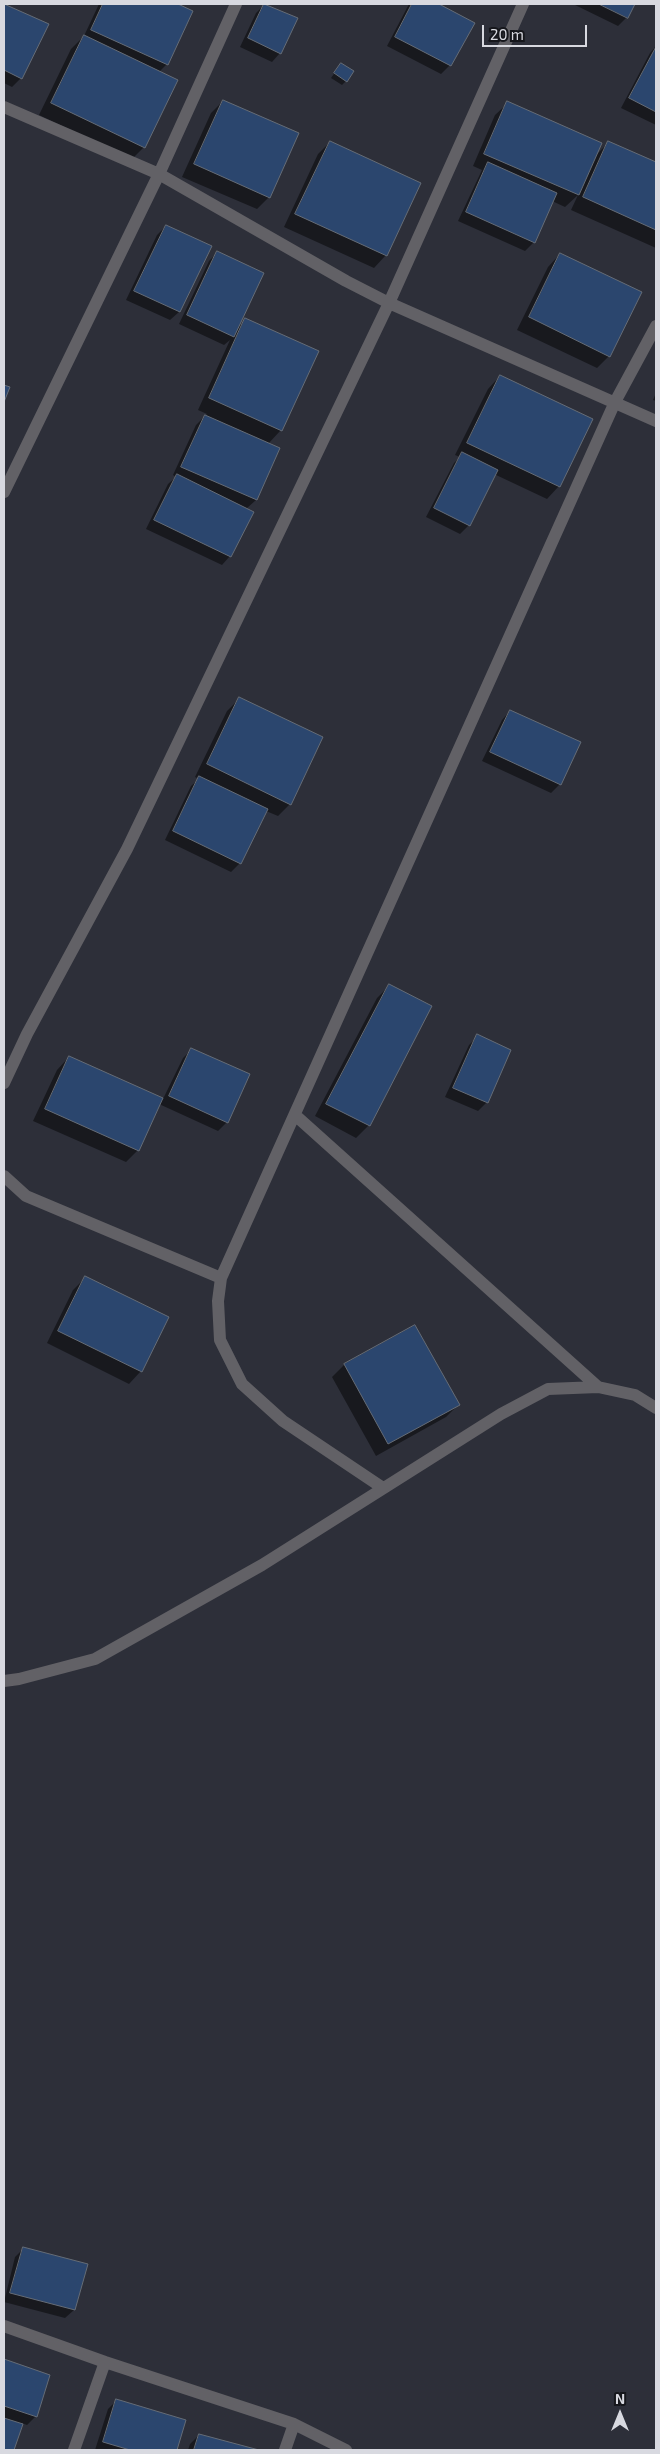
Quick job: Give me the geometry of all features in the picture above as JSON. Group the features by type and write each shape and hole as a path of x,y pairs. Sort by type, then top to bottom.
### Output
{"street":[{"path":"4,492 159,174 236,4"},
{"path":"4,1083 27,1034 127,849 389,303 523,4"},
{"path":"4,107 159,174 346,281 389,303 615,402 656,422"},
{"path":"383,1488 283,1421 242,1384 220,1340 218,1301 221,1278 615,402 656,326"},
{"path":"295,1115 598,1387"},
{"path":"4,1176 26,1196 221,1278"},
{"path":"4,1681 95,1660 262,1565 500,1414 548,1389 598,1387 635,1395 656,1408"},
{"path":"4,2326 105,2362 294,2424 346,2450"},
{"path":"74,2450 105,2362"},
{"path":"285,2450 294,2424"}],"building":[{"path":"4,4 49,24 22,79 4,70"},
{"path":"103,4 178,4 193,11 168,65 91,30"},
{"path":"264,4 298,18 281,54 248,38"},
{"path":"412,4 439,4 475,23 451,66 395,37"},
{"path":"599,4 635,4 628,18"},
{"path":"84,35 178,80 145,148 51,103"},
{"path":"656,47 656,112 629,98"},
{"path":"341,63 354,71 347,82 334,73"},
{"path":"223,100 299,133 270,198 194,164"},
{"path":"507,101 602,143 579,195 484,154"},
{"path":"330,141 421,183 387,256 295,214"},
{"path":"608,141 656,162 656,230 583,197"},
{"path":"488,162 557,193 535,243 466,212"},
{"path":"166,225 212,246 180,312 134,291"},
{"path":"217,251 264,273 234,337 187,315"},
{"path":"560,253 642,292 610,357 529,317"},
{"path":"245,318 319,351 282,431 209,398"},
{"path":"500,375 593,419 560,487 467,443"},
{"path":"4,385 10,387 4,402"},
{"path":"205,415 280,448 257,500 181,467"},
{"path":"462,452 498,470 470,526 434,508"},
{"path":"177,474 254,512 231,557 154,520"},
{"path":"239,697 323,737 291,805 207,764"},
{"path":"510,710 581,742 561,785 490,752"},
{"path":"199,776 268,809 241,864 173,831"},
{"path":"389,984 432,1006 370,1126 326,1104"},
{"path":"477,1034 511,1050 488,1103 453,1088"},
{"path":"191,1048 250,1074 228,1123 169,1096"},
{"path":"69,1056 163,1098 139,1151 45,1109"},
{"path":"85,1276 169,1317 142,1372 58,1331"},
{"path":"415,1325 460,1405 388,1444 344,1364"},
{"path":"23,2247 88,2264 75,2310 10,2293"},
{"path":"4,2359 50,2375 37,2417 4,2406"},
{"path":"116,2399 186,2420 177,2450 130,2450 103,2442"},
{"path":"4,2418 23,2424 14,2450 4,2450"},
{"path":"199,2434 259,2450 194,2450"}]}
